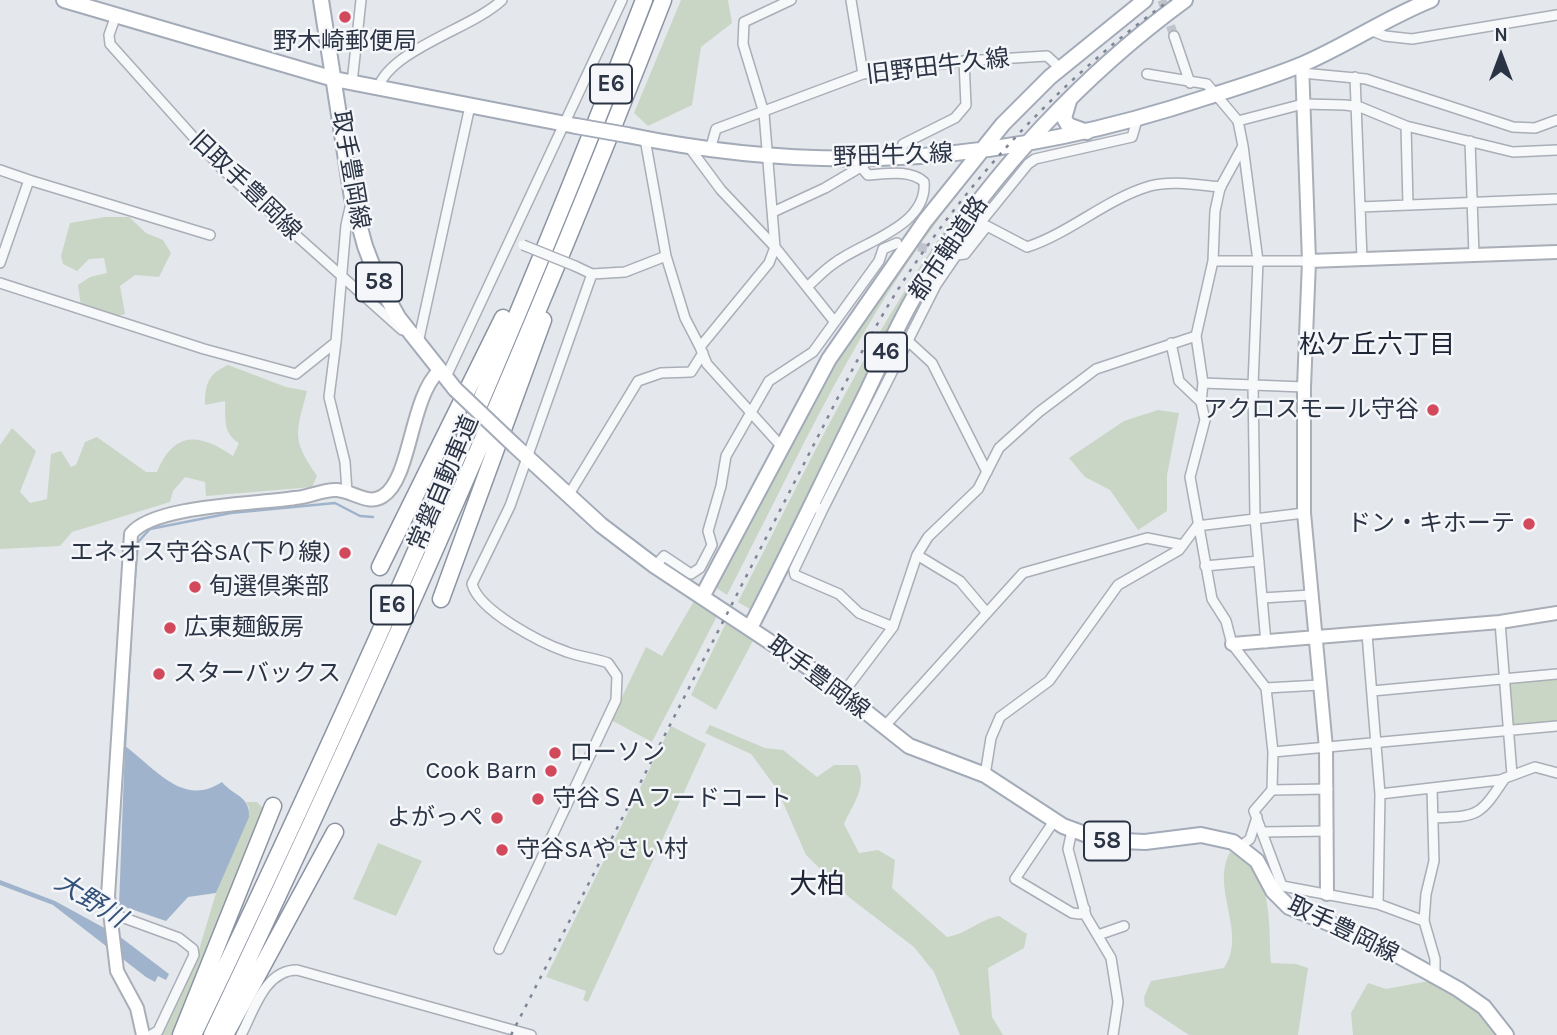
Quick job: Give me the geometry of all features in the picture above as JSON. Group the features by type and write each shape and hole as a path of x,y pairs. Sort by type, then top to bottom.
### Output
{"highway":[{"name":"常磐自動車道","path":"193,1035 379,637 577,168 644,0"},
{"name":"常磐自動車道","path":"212,1035 395,644 573,227 663,0"},
{"path":"380,566 577,168"},
{"path":"441,599 533,351 573,227"},
{"path":"181,1035 273,806"},
{"path":"225,1035 335,832"}],"main road":[{"name":"野田牛久線","path":"64,0 334,79 378,89 689,147 866,163 1028,145 1095,132 1137,120 1302,69 1369,29 1431,0"},
{"path":"321,0 334,79"},
{"name":"都市軸道路","path":"702,597 828,359 951,188 1003,124 1060,68 1145,0"},
{"name":"都市軸道路","path":"750,628 816,508 924,280 975,207 1028,145 1070,100 1129,44 1185,0"},
{"name":"取手豊岡線","path":"334,79 352,198 379,283 414,341 446,379 568,496 655,566 750,628 843,694 883,728 929,755 985,775 1054,821 1101,840 1121,842 1213,836 1241,846 1257,861 1273,891 1289,907 1370,940 1435,976 1484,1007 1506,1035"},
{"path":"1070,100 1065,112 1068,125 1084,132 1095,132"},
{"path":"922,158 941,160 951,167 951,188"}],"street":[{"path":"352,83 361,0"},
{"path":"378,89 382,78 430,41 489,11 502,0"},
{"path":"144,1035 142,1018 117,971 109,917 131,534 137,526 153,518 239,503 301,498 335,489 372,500 389,492 427,383 446,379 569,124 622,0"},
{"path":"568,496 638,381 662,373 691,372 702,350 769,263 775,247 764,113 743,44 744,22 791,0"},
{"path":"851,0 863,74"},
{"name":"旧取手豊岡線","path":"116,15 109,35 110,44 222,169 414,341"},
{"path":"1369,29 1385,36 1412,39 1557,15"},
{"path":"1174,36 1190,83"},
{"name":"旧野田牛久線","path":"710,150 716,129 863,74 964,61 1047,56 1060,68"},
{"path":"900,159 902,144 955,118 966,106 964,61"},
{"path":"1327,894 1326,747 1304,513 1304,387 1309,261 1302,69 1355,77 1513,127 1535,128 1557,120"},
{"path":"1147,74 1207,85 1238,121 1258,261 1253,385 1255,518 1266,643"},
{"path":"1355,77 1362,259"},
{"path":"1238,121 1303,104 1356,106 1406,126 1513,152 1557,150"},
{"path":"414,341 470,106"},
{"path":"893,627 859,613 839,594 795,575 794,570 816,508 936,285 1028,164 1035,159 1132,137 1137,120"},
{"path":"1406,126 1408,205"},
{"path":"645,139 666,256 685,318 708,364 782,447"},
{"path":"1470,141 1474,255"},
{"path":"1243,146 1221,187 1215,211 1213,261 1196,336 1205,420 1190,477 1212,599 1226,621 1232,644 1266,688 1273,752 1272,790 1254,811 1282,886 1378,904 1424,921"},
{"path":"689,147 721,190 775,247 834,321"},
{"path":"773,212 866,163 868,174 912,174 924,182 922,197 896,229 836,261 807,287"},
{"path":"0,170 209,235"},
{"path":"0,263 29,180"},
{"path":"957,255 965,254 987,226 1027,247 1048,240 1077,222 1150,186 1221,187"},
{"path":"347,492 345,462 329,397 344,278 346,225 352,198"},
{"path":"1360,207 1557,199"},
{"path":"512,241 592,274 625,272 666,256"},
{"path":"655,566 664,556 691,574 700,568 712,545 708,531 721,486 726,456 769,381 813,352 879,261 883,249 897,243"},
{"path":"1213,261 1309,261 1557,252"},
{"path":"499,949 616,700 619,685 608,663 587,655 569,653 531,634 500,616 474,590 474,577 510,506 592,274"},
{"path":"0,284 204,349 296,374 336,342"},
{"path":"843,694 893,627 917,555 928,537 978,489 999,448 1039,412 1096,369 1196,336"},
{"path":"908,341 932,363 987,472"},
{"path":"1171,343 1178,381 1201,402"},
{"path":"1203,383 1304,387"},
{"path":"985,775 991,738 1000,717 1049,681 1118,585 1183,545 1197,526 1304,513"},
{"path":"883,728 1023,573 1147,538 1183,545"},
{"path":"917,555 960,581 986,613"},
{"path":"1205,566 1259,561"},
{"path":"1262,598 1311,595"},
{"path":"1232,644 1500,622 1557,613"},
{"path":"1433,818 1475,814 1485,808 1508,777 1508,731 1500,622"},
{"path":"1367,634 1380,794 1378,904"},
{"path":"1372,691 1557,674"},
{"path":"1266,688 1320,685"},
{"path":"1273,752 1557,726"},
{"path":"1380,794 1508,777 1535,767 1557,772"},
{"path":"1432,788 1434,861 1426,894 1424,921 1435,959 1435,976"},
{"path":"1272,790 1328,789"},
{"path":"1241,846 1250,839 1257,817"},
{"path":"1054,821 1015,879 1072,914 1080,914 1085,909"},
{"path":"1072,830 1068,849 1085,909 1111,958 1118,1002 1113,1035"},
{"path":"1263,832 1328,831"},
{"path":"109,917 129,919 179,938 193,949 194,955 158,1031 151,1035"},
{"path":"1098,935 1124,926"},
{"path":"241,1035 274,977 286,970 531,1035"}],"green space":[{"path":"681,0 728,0 732,23 701,47 692,105 648,126 634,113"},
{"path":"955,190 959,193 924,239 861,337 727,595 712,585 816,384"},
{"path":"967,199 972,203 847,422 750,609 738,602 817,447 902,295"},
{"path":"105,217 129,217 146,233 163,240 171,253 159,277 135,275 120,286 125,314 118,316 81,306 78,285 90,277 107,273 104,258 89,259 77,271 63,264 61,256 70,223"},
{"path":"228,365 286,387 307,391 298,435 303,453 317,476 312,487 206,496 205,482 185,477 173,491 170,502 72,532 60,546 0,549 0,445 12,428 36,451 20,492 30,503 47,499 51,454 61,451 71,467 76,465 85,442 97,437 146,472 157,472 171,449 180,442 189,440 210,443 233,456 239,443 227,430 225,401 205,405 209,380"},
{"path":"1158,410 1179,413 1167,475 1167,511 1138,530 1110,490 1085,477 1069,458 1124,421"},
{"path":"694,601 717,616 652,742 611,720 646,647 662,656"},
{"path":"726,623 754,639 716,710 691,695"},
{"path":"1557,674 1557,726 1509,731 1504,678"},
{"path":"710,725 765,748 783,750 817,777 834,765 857,765 860,787 844,824 859,853 878,850 895,860 892,888 947,937 999,916 1027,934 1024,948 988,968 992,1017 1003,1035 960,1035 934,972 914,947 850,898 806,855 777,789 751,754 705,733"},
{"path":"671,726 706,744 588,1002 583,1000 586,991 546,977"},
{"path":"246,802 257,802 264,809 174,1035 159,1035 196,960 216,893 249,808"},
{"path":"378,843 422,861 396,916 353,899"},
{"path":"1230,852 1245,861 1262,885 1269,915 1271,963 1296,964 1308,968 1298,1035 1189,1035 1145,1006 1144,997 1151,981 1224,968 1232,940 1224,881"},
{"path":"1429,981 1468,1002 1498,1035 1353,1035 1351,1013 1368,983 1386,989"}],"water":[{"path":"125,746 159,774 182,788 208,789 222,782 244,800 249,810 249,817 216,893 188,897 166,921 119,905"},
{"path":"0,880 55,901 119,936 169,974 166,980 158,976 155,982 146,977 53,905 0,885"}],"waterway":[{"path":"132,611 138,542 150,529 231,513 335,503 360,516 373,517"},
{"path":"125,746 131,635"}],"tunnel":[{"path":"1162,0 1174,36"},
{"path":"905,244 957,255"}],"railway":[{"path":"511,1035 845,384 906,277 962,200 1025,127 1095,60 1170,0"}],"place":[{"name":"野木崎郵便局","path":"345,17"},
{"name":"アクロスモール守谷","path":"1433,410"},
{"name":"ドン・キホーテ","path":"1529,524"},
{"name":"エネオス守谷SA(下り線)","path":"345,553"},
{"name":"旬選倶楽部","path":"195,587"},
{"name":"広東麺飯房","path":"170,628"},
{"name":"スターバックス","path":"159,674"},
{"name":"ローソン","path":"555,753"},
{"name":"Cook Barn","path":"551,771"},
{"name":"守谷ＳＡフードコート","path":"538,799"},
{"name":"よがっぺ","path":"497,818"},
{"name":"守谷SAやさい村","path":"502,850"}],"district":[{"name":"松ケ丘六丁目","path":"1377,346"},
{"name":"大柏","path":"817,885"}],"water label":[{"name":"大野川","path":"90,901"}]}
